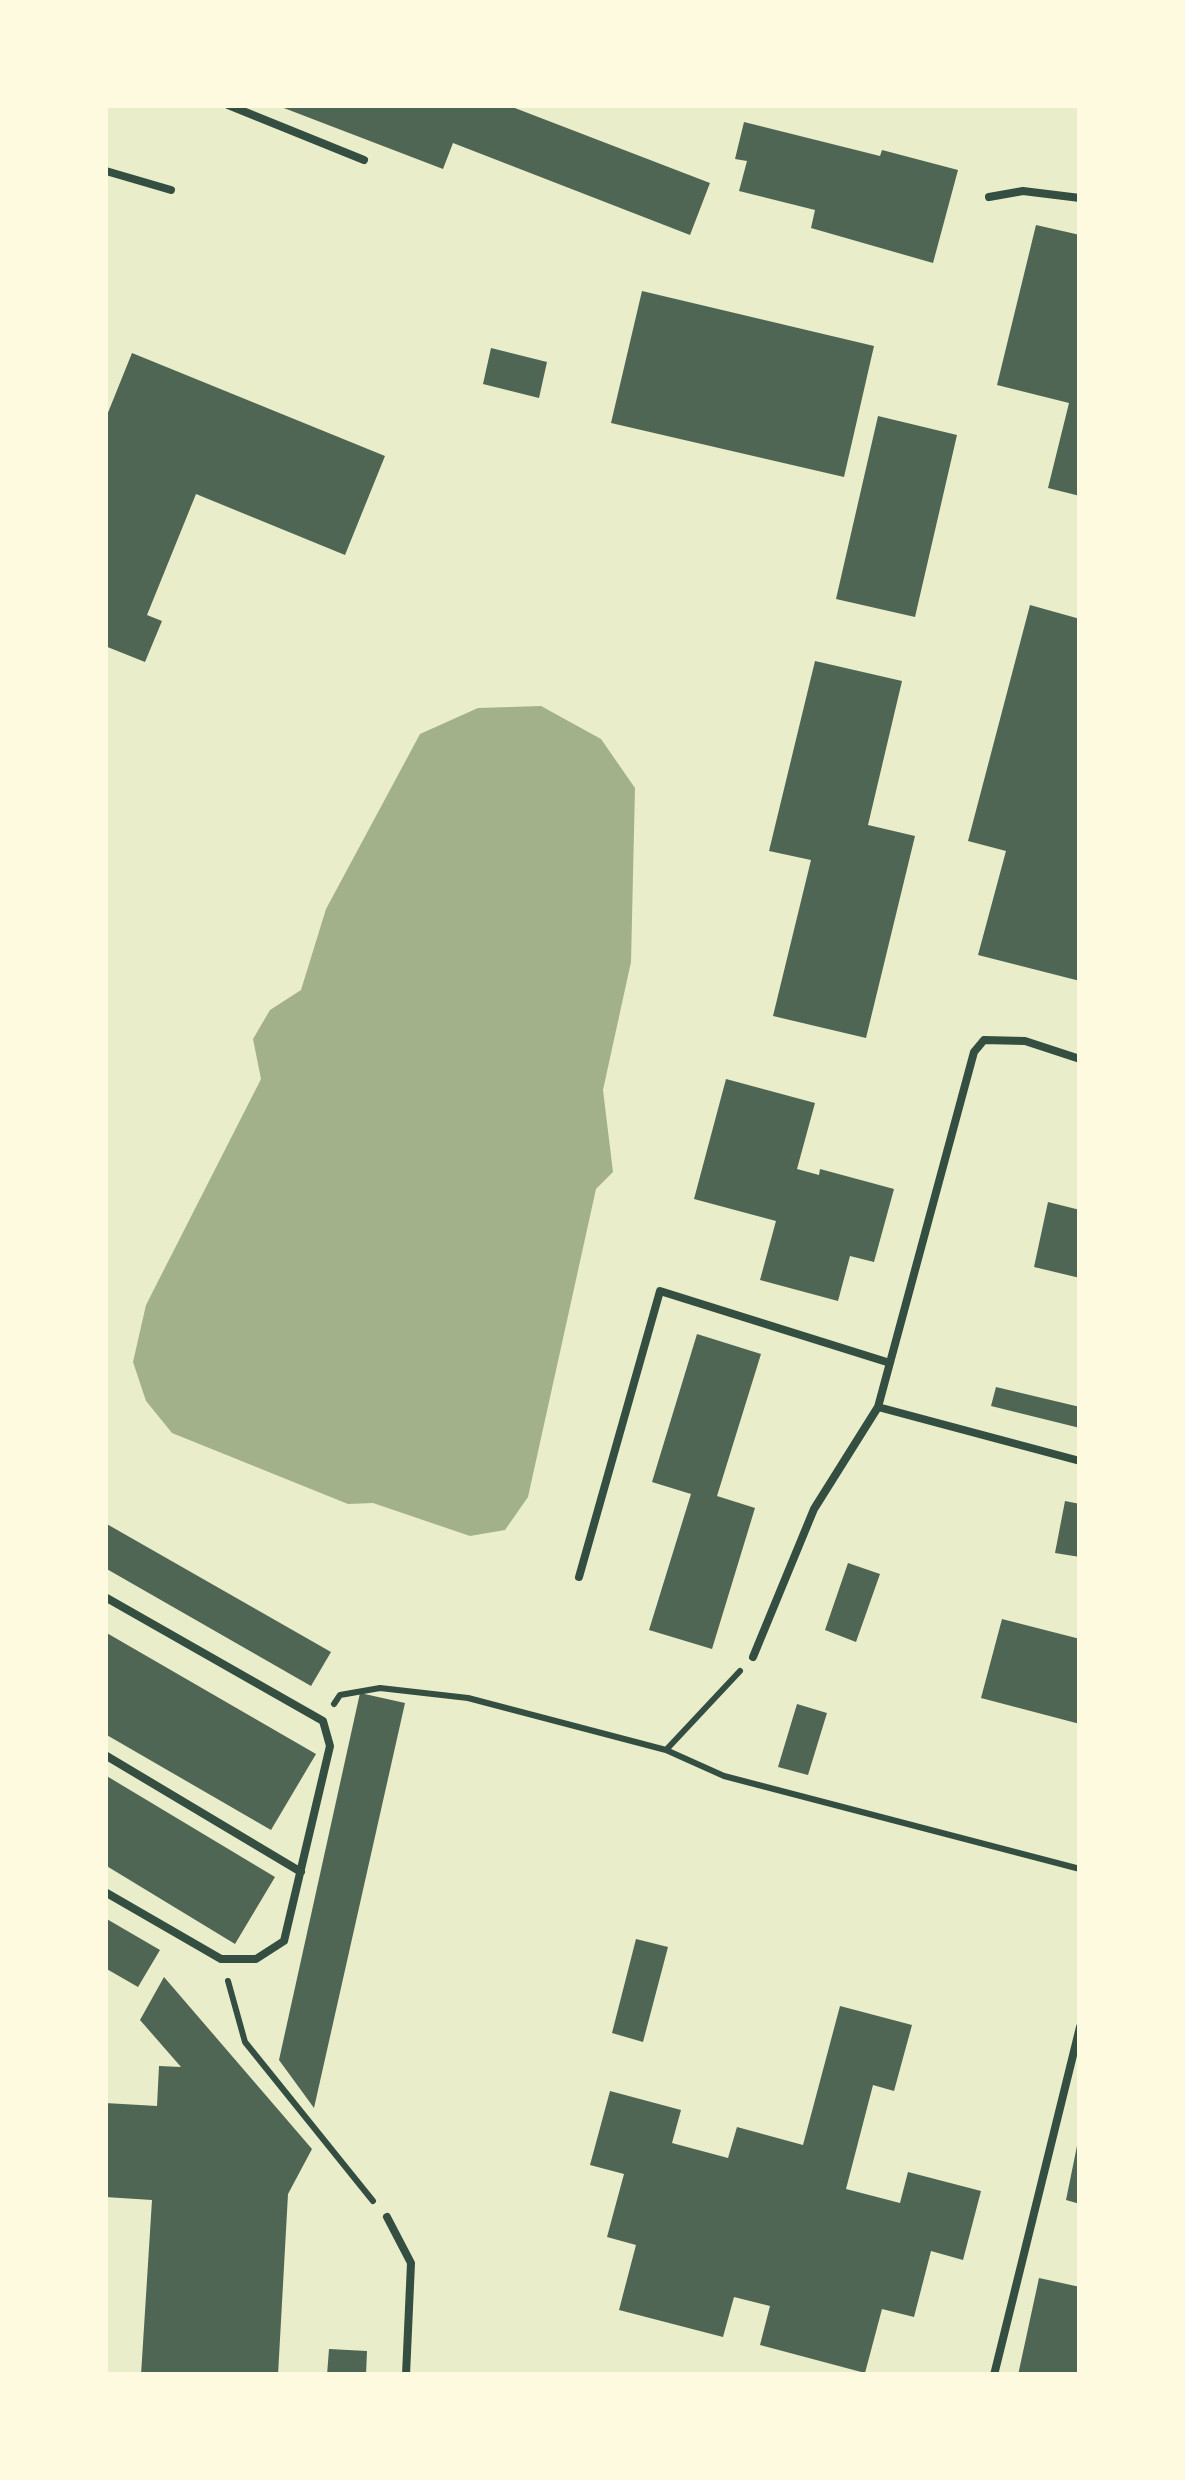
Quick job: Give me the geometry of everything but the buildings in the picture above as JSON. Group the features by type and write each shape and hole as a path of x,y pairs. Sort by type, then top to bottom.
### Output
{"lane":[{"path":"228,105 364,160"},
{"path":"106,172 171,190"},
{"path":"989,197 1023,191 1080,198"},
{"path":"753,1657 814,1508 878,1407 974,1052 984,1040 1025,1041 1080,1059"},
{"path":"580,1577 660,1291 890,1363"},
{"path":"878,1407 1080,1461"},
{"path":"105,1597 322,1722 330,1746 284,1942 256,1960 222,1959 105,1892"},
{"path":"105,1756 301,1872"},
{"path":"994,2375 1080,2027"},
{"path":"387,2217 412,2263 406,2375"}],"path":[{"path":"666,1750 753,1657"},
{"path":"322,1722 340,1695 380,1688 468,1698 666,1750 724,1776 1080,1869"},
{"path":"222,1959 245,2042 387,2217"}],"shaded area":[{"path":"541,706 601,739 635,788 631,962 603,1090 613,1172 596,1189 528,1497 505,1530 470,1536 373,1503 348,1504 172,1433 146,1401 133,1362 146,1305 261,1079 253,1039 270,1010 301,990 326,909 420,734 478,708"}]}
